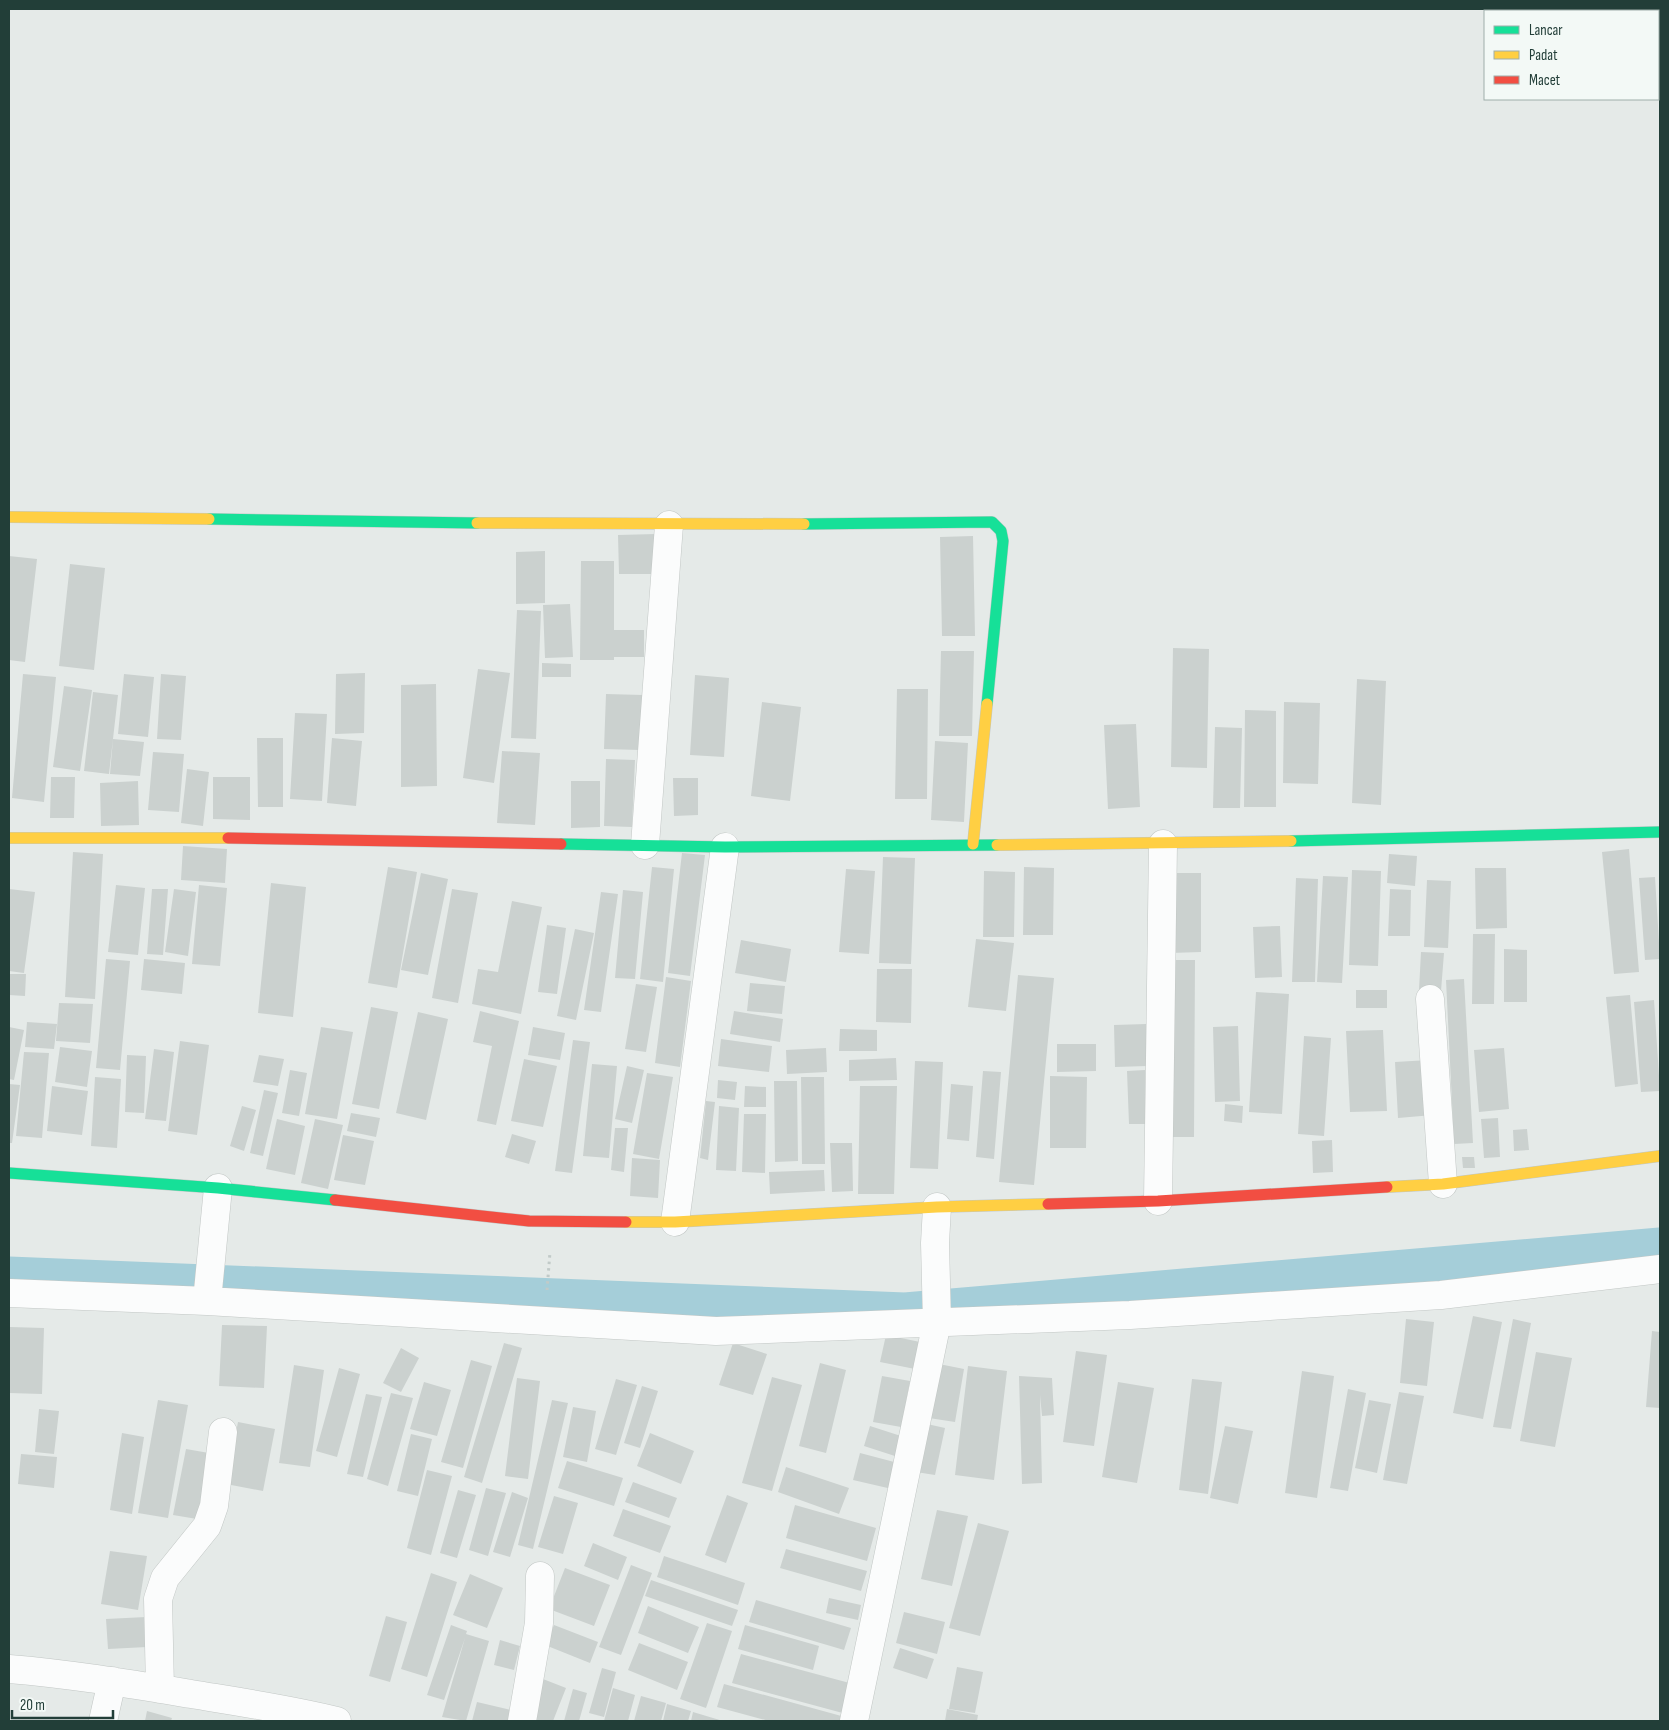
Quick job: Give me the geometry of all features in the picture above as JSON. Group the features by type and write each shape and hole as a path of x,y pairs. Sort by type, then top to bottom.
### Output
{"street":[{"path":"9,518 669,525 992,522 1001,531 1003,541 973,844"},
{"path":"645,845 669,525"},
{"path":"9,838 237,838 725,847 1163,844 1660,832"},
{"path":"1158,1201 1163,844"},
{"path":"675,1222 725,847"},
{"path":"1430,999 1442,1184"},
{"path":"9,1173 218,1188 529,1221 675,1222 937,1207 1158,1201 1442,1184 1660,1156"},
{"path":"208,1295 218,1188"},
{"path":"854,1721 937,1317 935,1243 937,1207"},
{"path":"9,1293 208,1295 716,1331 937,1317 1130,1315 1441,1295 1660,1269"},
{"path":"160,1688 158,1599 165,1578 207,1526 214,1506 224,1432"},
{"path":"522,1721 539,1623 540,1576"},
{"path":"9,1669 112,1680 160,1688 246,1712 337,1721"},
{"path":"103,1721 112,1680"}],"path":[{"path":"547,1292 550,1243"}],"building":[{"path":"656,534 656,574 619,574 618,535"},
{"path":"973,536 975,636 942,636 940,537"},
{"path":"545,551 545,603 516,604 516,552"},
{"path":"9,556 37,559 25,662 9,660"},
{"path":"581,561 614,561 614,630 644,630 644,657 614,657 614,660 580,660"},
{"path":"70,564 105,568 94,670 59,666"},
{"path":"570,604 573,657 545,658 543,605"},
{"path":"517,610 541,611 536,739 511,738"},
{"path":"1173,648 1209,649 1207,768 1171,767"},
{"path":"941,651 974,651 972,736 939,736"},
{"path":"542,663 571,664 571,677 542,677"},
{"path":"478,669 510,673 494,783 463,778"},
{"path":"365,673 364,733 335,734 336,674"},
{"path":"23,674 56,677 44,802 12,798"},
{"path":"124,674 154,677 148,737 118,734"},
{"path":"161,674 186,676 181,740 157,739"},
{"path":"695,675 729,678 724,757 690,755"},
{"path":"1357,679 1386,681 1381,805 1352,803"},
{"path":"436,684 437,786 401,787 401,685"},
{"path":"64,686 92,690 80,771 53,767"},
{"path":"897,689 928,689 927,799 895,799"},
{"path":"93,692 118,695 109,774 84,771"},
{"path":"606,694 643,695 640,750 604,749"},
{"path":"762,702 801,707 790,801 751,796"},
{"path":"1284,702 1320,703 1318,784 1283,783"},
{"path":"1245,710 1276,711 1276,807 1244,807"},
{"path":"295,713 327,714 322,801 290,799"},
{"path":"1136,724 1140,807 1108,809 1104,725"},
{"path":"1215,727 1242,728 1240,808 1213,808"},
{"path":"257,738 283,738 283,807 258,807"},
{"path":"332,738 362,741 356,806 327,803"},
{"path":"113,739 144,742 140,776 110,774"},
{"path":"935,741 968,743 964,822 931,820"},
{"path":"502,751 540,753 535,825 497,823"},
{"path":"153,752 184,754 179,812 148,810"},
{"path":"606,759 635,760 632,827 604,826"},
{"path":"187,769 209,772 203,826 181,823"},
{"path":"51,777 75,777 74,818 50,818"},
{"path":"213,777 250,777 250,820 213,819"},
{"path":"673,778 698,778 698,815 674,816"},
{"path":"138,781 139,825 101,826 100,783"},
{"path":"571,781 600,781 600,827 571,828"},
{"path":"183,846 227,849 225,883 181,880"},
{"path":"1629,849 1639,972 1614,974 1602,852"},
{"path":"73,852 103,854 95,999 65,997"},
{"path":"682,853 705,855 690,976 668,973"},
{"path":"1389,854 1417,856 1415,886 1387,883"},
{"path":"883,857 915,858 911,964 879,963"},
{"path":"388,867 417,872 397,988 368,983"},
{"path":"652,867 674,869 663,982 640,979"},
{"path":"1024,867 1054,868 1053,935 1023,935"},
{"path":"1475,868 1506,868 1507,928 1476,929"},
{"path":"846,869 875,871 869,954 839,952"},
{"path":"1352,870 1381,871 1378,966 1349,965"},
{"path":"984,871 1015,872 1014,937 983,937"},
{"path":"421,873 448,879 428,975 401,970"},
{"path":"1170,873 1201,873 1201,952 1170,953"},
{"path":"1323,876 1348,877 1342,983 1317,982"},
{"path":"1655,877 1660,959 1645,960 1639,878"},
{"path":"1296,878 1318,879 1315,982 1292,982"},
{"path":"1427,880 1451,881 1448,948 1424,947"},
{"path":"271,883 306,887 293,1017 258,1013"},
{"path":"116,885 145,888 138,955 108,952"},
{"path":"199,885 227,888 220,966 192,964"},
{"path":"9,889 35,892 24,973 9,971"},
{"path":"152,889 168,889 163,955 147,954"},
{"path":"174,889 196,892 188,956 165,952"},
{"path":"452,889 478,893 458,1003 432,998"},
{"path":"1390,889 1411,890 1410,936 1388,936"},
{"path":"623,890 643,892 635,979 615,978"},
{"path":"601,892 618,894 601,1012 584,1010"},
{"path":"512,901 542,907 521,1014 472,1004 478,969 498,972"},
{"path":"547,925 566,928 557,994 538,992"},
{"path":"1280,926 1282,977 1255,978 1253,927"},
{"path":"575,929 594,933 576,1020 557,1016"},
{"path":"1473,934 1495,934 1494,1004 1472,1004"},
{"path":"976,939 1014,943 1006,1011 968,1007"},
{"path":"741,940 791,949 786,982 735,973"},
{"path":"1504,949 1527,950 1527,1002 1504,1002"},
{"path":"1421,952 1444,953 1441,991 1419,990"},
{"path":"106,959 130,961 120,1070 96,1068"},
{"path":"144,959 185,963 182,994 141,990"},
{"path":"1168,960 1195,960 1194,1137 1166,1137"},
{"path":"877,969 912,969 911,1023 876,1022"},
{"path":"9,974 26,974 25,996 9,995"},
{"path":"1018,975 1054,978 1034,1185 999,1182"},
{"path":"666,977 691,981 680,1067 655,1063"},
{"path":"1464,979 1473,1143 1454,1144 1446,980"},
{"path":"750,983 785,986 782,1014 747,1011"},
{"path":"636,984 657,987 646,1052 625,1049"},
{"path":"1356,990 1387,990 1387,1008 1356,1008"},
{"path":"1256,992 1289,994 1282,1114 1249,1112"},
{"path":"1630,995 1638,1084 1615,1087 1606,997"},
{"path":"1654,1000 1660,1091 1641,1092 1634,1002"},
{"path":"59,1003 93,1004 90,1043 56,1041"},
{"path":"371,1007 398,1012 379,1109 352,1104"},
{"path":"480,1011 519,1021 496,1125 477,1121 492,1046 473,1042"},
{"path":"734,1011 783,1019 780,1042 730,1034"},
{"path":"418,1012 448,1019 426,1120 396,1113"},
{"path":"27,1022 57,1024 54,1049 25,1047"},
{"path":"1146,1024 1147,1066 1115,1067 1114,1025"},
{"path":"1238,1026 1240,1101 1215,1102 1213,1027"},
{"path":"9,1027 24,1030 14,1080 9,1079"},
{"path":"321,1027 353,1032 337,1119 305,1114"},
{"path":"533,1027 565,1033 560,1060 528,1055"},
{"path":"840,1029 877,1030 877,1051 839,1051"},
{"path":"1383,1030 1387,1111 1350,1112 1346,1031"},
{"path":"1304,1036 1331,1038 1324,1136 1298,1134"},
{"path":"721,1039 772,1046 769,1072 718,1066"},
{"path":"573,1040 590,1042 572,1173 555,1171"},
{"path":"180,1041 209,1045 197,1135 168,1131"},
{"path":"1057,1044 1096,1044 1096,1071 1057,1072"},
{"path":"60,1047 92,1051 87,1087 55,1082"},
{"path":"826,1048 827,1072 787,1074 786,1050"},
{"path":"1504,1048 1509,1109 1479,1112 1474,1050"},
{"path":"154,1049 174,1052 166,1121 145,1119"},
{"path":"24,1052 49,1053 42,1138 16,1136"},
{"path":"127,1055 146,1056 144,1113 125,1112"},
{"path":"259,1055 284,1059 278,1086 253,1082"},
{"path":"896,1058 897,1080 849,1081 849,1060"},
{"path":"524,1059 557,1066 543,1127 511,1121"},
{"path":"1429,1060 1433,1115 1398,1118 1395,1062"},
{"path":"915,1061 943,1062 938,1169 910,1168"},
{"path":"592,1064 617,1066 609,1158 583,1156"},
{"path":"627,1066 644,1070 632,1123 615,1119"},
{"path":"290,1070 307,1073 299,1116 282,1113"},
{"path":"1145,1070 1147,1124 1129,1124 1127,1071"},
{"path":"983,1071 1001,1072 994,1159 976,1157"},
{"path":"647,1073 673,1077 659,1159 633,1154"},
{"path":"1050,1076 1087,1077 1086,1148 1050,1148"},
{"path":"95,1077 121,1079 117,1148 91,1146"},
{"path":"801,1077 824,1077 825,1164 802,1164"},
{"path":"718,1080 737,1082 735,1100 717,1098"},
{"path":"774,1081 797,1081 798,1161 775,1162"},
{"path":"9,1084 20,1085 12,1143 9,1143"},
{"path":"951,1084 973,1086 969,1141 947,1139"},
{"path":"52,1086 88,1091 82,1135 47,1131"},
{"path":"745,1086 766,1087 766,1107 744,1107"},
{"path":"860,1086 897,1086 894,1194 858,1194"},
{"path":"264,1090 278,1093 263,1156 250,1153"},
{"path":"706,1101 715,1102 708,1160 700,1158"},
{"path":"1225,1104 1243,1106 1242,1123 1224,1121"},
{"path":"242,1106 256,1110 244,1151 230,1146"},
{"path":"719,1106 739,1108 736,1171 716,1170"},
{"path":"351,1113 380,1118 376,1137 347,1131"},
{"path":"744,1114 766,1114 765,1173 742,1172"},
{"path":"1498,1118 1500,1157 1484,1158 1481,1119"},
{"path":"277,1119 305,1126 295,1175 266,1169"},
{"path":"315,1119 343,1125 328,1189 301,1183"},
{"path":"615,1128 628,1128 624,1172 611,1170"},
{"path":"1527,1129 1529,1150 1514,1151 1513,1130"},
{"path":"512,1134 536,1141 529,1164 505,1157"},
{"path":"343,1135 374,1141 365,1185 334,1180"},
{"path":"1332,1140 1333,1172 1313,1173 1312,1141"},
{"path":"830,1143 852,1143 853,1191 832,1192"},
{"path":"1462,1157 1474,1157 1475,1168 1463,1168"},
{"path":"632,1158 660,1160 658,1198 630,1196"},
{"path":"824,1170 825,1191 770,1194 769,1172"},
{"path":"1473,1316 1502,1322 1483,1419 1453,1413"},
{"path":"1406,1319 1434,1322 1427,1386 1400,1383"},
{"path":"1513,1319 1531,1323 1511,1429 1493,1427"},
{"path":"222,1325 267,1326 264,1388 219,1386"},
{"path":"10,1327 44,1328 42,1394 9,1393"},
{"path":"1652,1331 1660,1332 1660,1408 1646,1407"},
{"path":"886,1335 925,1343 920,1370 880,1362"},
{"path":"504,1343 522,1348 482,1483 464,1477"},
{"path":"733,1343 767,1354 753,1395 719,1385"},
{"path":"401,1348 419,1358 401,1392 383,1383"},
{"path":"1076,1351 1107,1355 1094,1446 1063,1442"},
{"path":"1536,1352 1572,1358 1555,1447 1520,1441"},
{"path":"471,1360 492,1366 463,1468 441,1462"},
{"path":"820,1363 846,1370 826,1453 799,1446"},
{"path":"939,1364 964,1369 955,1422 929,1418"},
{"path":"294,1365 324,1370 310,1467 279,1463"},
{"path":"968,1366 1007,1371 994,1480 955,1475"},
{"path":"339,1368 360,1374 337,1457 316,1451"},
{"path":"1302,1371 1334,1376 1317,1498 1285,1493"},
{"path":"882,1376 910,1381 901,1427 873,1422"},
{"path":"1019,1376 1052,1378 1054,1415 1042,1416 1040,1395 1042,1483 1022,1484"},
{"path":"772,1377 802,1385 772,1491 742,1483"},
{"path":"517,1378 540,1381 528,1479 505,1476"},
{"path":"616,1379 637,1385 616,1455 595,1449"},
{"path":"1192,1379 1222,1382 1208,1494 1179,1490"},
{"path":"424,1382 451,1390 437,1436 410,1429"},
{"path":"1118,1382 1154,1388 1137,1483 1102,1477"},
{"path":"642,1386 658,1391 640,1448 624,1443"},
{"path":"1348,1389 1366,1393 1348,1491 1330,1488"},
{"path":"1399,1392 1424,1396 1407,1484 1383,1480"},
{"path":"391,1393 413,1398 388,1486 367,1479"},
{"path":"366,1394 382,1397 363,1477 347,1474"},
{"path":"158,1400 188,1405 168,1518 138,1513"},
{"path":"552,1400 568,1403 533,1549 518,1545"},
{"path":"1369,1400 1391,1404 1377,1473 1355,1468"},
{"path":"573,1407 596,1411 587,1462 563,1457"},
{"path":"39,1409 59,1411 54,1454 35,1452"},
{"path":"238,1422 275,1429 263,1491 226,1484"},
{"path":"927,1424 945,1428 935,1475 916,1472"},
{"path":"870,1426 904,1437 898,1457 864,1446"},
{"path":"1225,1426 1253,1431 1238,1504 1210,1498"},
{"path":"122,1433 144,1437 132,1514 110,1510"},
{"path":"650,1433 694,1451 681,1484 637,1466"},
{"path":"411,1434 432,1439 418,1496 397,1491"},
{"path":"186,1449 209,1453 197,1519 173,1515"},
{"path":"860,1453 898,1463 892,1489 853,1480"},
{"path":"21,1454 57,1457 54,1488 18,1484"},
{"path":"567,1461 623,1478 614,1506 558,1488"},
{"path":"786,1467 849,1488 839,1514 778,1492"},
{"path":"427,1470 452,1476 431,1555 407,1548"},
{"path":"633,1482 677,1498 669,1518 625,1502"},
{"path":"486,1488 506,1493 488,1556 469,1550"},
{"path":"458,1490 476,1495 457,1558 440,1553"},
{"path":"512,1492 528,1498 510,1557 493,1552"},
{"path":"727,1495 748,1503 726,1563 705,1555"},
{"path":"554,1496 578,1503 563,1554 538,1547"},
{"path":"795,1505 876,1528 867,1561 786,1538"},
{"path":"623,1509 671,1526 660,1553 613,1536"},
{"path":"937,1510 968,1516 952,1586 921,1579"},
{"path":"978,1523 1009,1531 980,1636 949,1628"},
{"path":"593,1543 627,1557 618,1580 584,1566"},
{"path":"786,1549 867,1571 861,1591 780,1568"},
{"path":"110,1551 147,1556 138,1610 101,1604"},
{"path":"664,1556 745,1583 738,1605 657,1577"},
{"path":"631,1565 652,1573 621,1655 599,1647"},
{"path":"565,1568 610,1585 594,1626 549,1609"},
{"path":"431,1573 457,1582 427,1677 401,1669"},
{"path":"470,1574 503,1588 487,1628 453,1615"},
{"path":"651,1580 738,1610 732,1626 645,1596"},
{"path":"829,1598 861,1605 858,1620 826,1613"},
{"path":"756,1600 851,1628 844,1650 749,1622"},
{"path":"648,1606 699,1627 688,1653 638,1633"},
{"path":"904,1612 945,1622 937,1654 896,1643"},
{"path":"386,1616 407,1622 390,1682 369,1676"},
{"path":"146,1617 147,1647 108,1649 106,1619"},
{"path":"707,1623 732,1631 706,1708 680,1699"},
{"path":"451,1625 467,1631 466,1634 489,1641 466,1721 442,1717 465,1638 444,1700 427,1695"},
{"path":"554,1625 598,1642 590,1663 545,1645"},
{"path":"745,1625 819,1646 813,1670 738,1649"},
{"path":"500,1640 520,1646 514,1670 494,1665"},
{"path":"639,1643 688,1662 677,1690 628,1670"},
{"path":"900,1648 934,1659 927,1679 893,1668"},
{"path":"741,1654 857,1685 850,1715 732,1683"},
{"path":"957,1667 983,1672 975,1713 949,1709"},
{"path":"602,1668 616,1672 604,1717 589,1713"},
{"path":"543,1679 566,1688 553,1721 540,1721 528,1717"},
{"path":"724,1684 845,1717 844,1721 769,1721 717,1707"},
{"path":"613,1688 635,1695 628,1721 604,1721"},
{"path":"573,1689 587,1693 579,1721 564,1721"},
{"path":"641,1696 666,1703 661,1721 634,1721"},
{"path":"477,1702 519,1712 517,1721 472,1721"},
{"path":"667,1704 691,1711 688,1721 663,1721"},
{"path":"947,1709 978,1715 977,1721 945,1721"},
{"path":"147,1711 172,1718 171,1721 145,1721"},
{"path":"693,1712 723,1721 691,1721"}],"waterway":[{"path":"9,1274 905,1310 1660,1245"}],"traffic: fast":[{"path":"209,519 477,523"},
{"path":"804,524 992,522 1001,531 1003,541 987,704"},
{"path":"1291,841 1660,832"},
{"path":"561,844 725,847 997,845"},
{"path":"9,1173 218,1188 335,1200"}],"traffic: slow":[{"path":"9,517 209,519"},
{"path":"477,523 804,524"},
{"path":"973,844 987,704"},
{"path":"9,838 228,838"},
{"path":"997,845 1291,841"},
{"path":"1387,1187 1443,1184 1660,1156"},
{"path":"626,1222 675,1222 937,1207 1048,1204"}],"traffic: jam":[{"path":"228,838 561,844"},
{"path":"1048,1204 1158,1201 1387,1187"},
{"path":"335,1200 529,1221 626,1222"}]}
